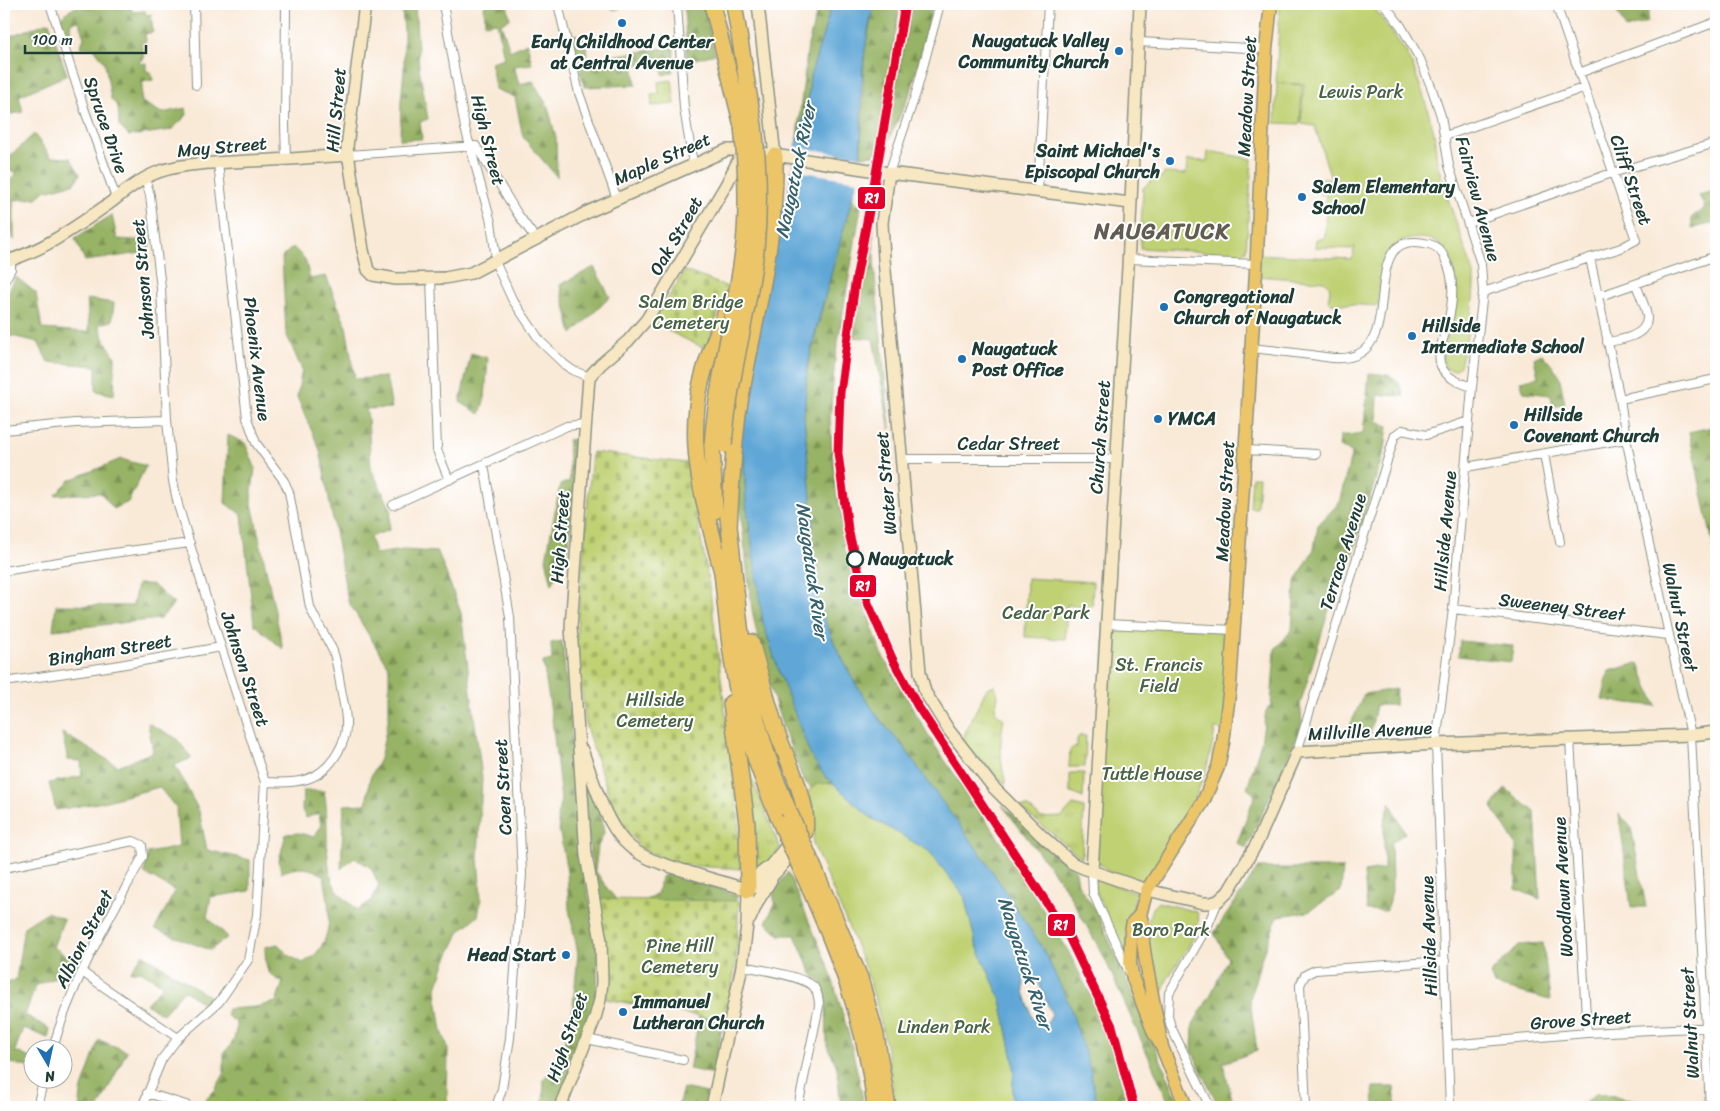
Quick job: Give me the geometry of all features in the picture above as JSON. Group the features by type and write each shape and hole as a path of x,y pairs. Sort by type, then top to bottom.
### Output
{"highway":[{"path":"712,4 748,125"},
{"path":"721,4 748,125"},
{"path":"734,4 748,125 747,184 744,244 718,389 726,497 745,659 752,702 785,818 860,978 876,1035 888,1107"},
{"path":"775,156 774,204 768,251 723,445 713,498 735,676 748,734 767,791 785,818"},
{"path":"722,572 705,506 698,466 695,434 697,404 710,352 746,258 764,170 775,156"},
{"path":"736,585 764,693 805,808 805,832"},
{"path":"727,617 730,690 747,824 748,890"},
{"path":"810,873 858,1014 870,1070 875,1107"}],"main road":[{"name":"Meadow Street","path":"1147,890 1203,802 1218,767 1226,730 1246,450 1257,264 1266,49 1271,4"},
{"path":"1147,890 1140,915 1143,925 1145,956 1162,1047"},
{"path":"1140,915 1132,922 1130,963 1132,979 1186,1107"}],"street":[{"name":"Spruce Drive","path":"50,4 116,198"},
{"path":"194,4 196,85"},
{"path":"286,4 286,160"},
{"name":"Hill Street","path":"365,4 348,137 348,155 363,250 368,270 373,275"},
{"name":"High Street","path":"443,4 469,145 491,222 496,261 512,299 541,342 572,370 589,377 571,627 586,854 601,940 602,961 600,1000 560,1107"},
{"path":"558,4 579,93 616,199"},
{"path":"677,4 684,108 693,164"},
{"path":"758,4 775,156"},
{"name":"Water Street","path":"940,4 916,93 889,173 882,223 882,242 920,672 925,692 948,728 993,786 1041,835 1072,863 1092,872"},
{"path":"1038,191 1048,4"},
{"name":"Church Street","path":"1092,872 1128,259 1140,4"},
{"name":"Fairview Avenue","path":"1384,4 1401,26 1420,59 1441,116 1449,166 1481,264 1483,292 1472,387"},
{"name":"Cliff Street","path":"1483,292 1621,248 1636,240 1556,4"},
{"path":"1579,73 1716,22"},
{"path":"1139,42 1266,49"},
{"path":"1445,136 1583,88"},
{"path":"1468,223 1612,173 1716,143"},
{"name":"May Street","path":"7,261 34,251 56,239 145,178 168,170 218,163 286,160 469,145"},
{"path":"469,145 478,148 517,213 536,238"},
{"name":"Maple Street","path":"373,275 396,279 445,278 471,273 536,238 723,150 743,150 889,173 1130,203"},
{"name":"Oak Street","path":"589,377 628,341 647,319 727,183 741,158 743,150"},
{"name":"Phoenix Avenue","path":"218,163 247,418 256,443 284,481 289,492 310,607 333,652 344,707 346,728 342,747 332,764 322,772 310,779 298,782 284,784 265,782"},
{"name":"Johnson Street","path":"142,1107 162,1060 178,1038 219,1002 248,960 257,915 265,782 221,647 178,505 173,481 167,420 161,288 150,195 145,178"},
{"path":"1252,348 1336,358 1356,355 1371,342 1378,330 1386,268 1391,254 1407,243 1428,243 1439,248 1451,277 1452,304 1440,353 1440,365 1457,382 1472,387"},
{"path":"1598,294 1606,294 1716,256"},
{"name":"Walnut Street","path":"1590,258 1620,399 1626,439 1691,734 1710,1107"},
{"path":"1128,259 1257,264"},
{"path":"4,282 10,269 7,261"},
{"path":"431,278 437,450 449,480"},
{"path":"1607,342 1636,335 1646,325 1647,316 1636,284"},
{"path":"1620,399 1716,379"},
{"name":"Hillside Avenue","path":"1450,1107 1436,744 1453,609 1472,387"},
{"path":"4,430 76,423 167,420"},
{"name":"Terrace Avenue","path":"1297,752 1395,435 1402,430 1426,435 1470,420"},
{"path":"393,505 567,426 586,424"},
{"path":"1466,467 1626,439"},
{"path":"1246,450 1316,454"},
{"path":"1544,454 1560,542"},
{"name":"Cedar Street","path":"901,458 1116,460"},
{"name":"Coen Street","path":"484,465 510,616 522,874 510,1038 502,1089 496,1107"},
{"path":"4,571 190,542"},
{"name":"Sweeney Street","path":"1453,609 1668,635"},
{"path":"1106,624 1234,630"},
{"name":"Bingham Street","path":"4,682 114,666 221,647"},
{"name":"Millville Avenue","path":"1218,901 1224,897 1232,886 1257,843 1297,752 1716,732"},
{"path":"578,738 608,816 625,843 645,857 659,863 748,890 773,877"},
{"name":"Woodlawn Avenue","path":"1570,740 1587,1033"},
{"path":"747,925 758,901 773,877 798,845 805,832"},
{"path":"712,1107 742,966 747,925 748,890 752,880 771,865 795,836 805,832"},
{"name":"Albion Street","path":"4,869 133,841 142,845 143,856 82,972 61,1018 56,1038"},
{"path":"4,848 4,869"},
{"path":"1132,979 1093,893 1092,872 1147,890 1203,904 1218,901"},
{"path":"1210,1107 1171,1027 1167,1003 1172,986 1208,925 1218,901"},
{"path":"1306,1107 1300,985 1305,975 1315,970 1445,961"},
{"path":"742,966 800,979 813,986 819,998 819,1006 798,1107"},
{"path":"82,972 178,1038"},
{"name":"Grove Street","path":"1448,1045 1587,1033 1716,1027"},
{"path":"587,1039 683,1060"},
{"path":"37,1107 42,1088"},
{"path":"147,1093 189,1107"}],"green space":[{"path":"81,4 131,4 132,12 145,11 146,15 151,14 153,32 145,34 146,41 141,43 144,59 139,61 141,64 146,63 146,71 151,72 153,80 143,82 142,102 162,113 186,108 187,115 171,130 129,136 119,126 118,107 111,99 105,63 94,48 80,47 84,38 79,21 70,23 73,40 64,40 58,20"},
{"path":"401,4 415,4 419,67 428,119 420,122 422,139 400,140 404,71 404,30"},
{"path":"507,4 510,19 501,23 510,51 527,43 532,64 514,66 519,84 533,81 548,107 556,138 557,177 523,137 515,97 495,89 491,62 504,58 497,22 485,24 484,6"},
{"path":"612,4 642,4 613,10"},
{"path":"684,4 704,4 715,54 687,61"},
{"path":"819,4 832,4 810,78 808,102 796,145 808,45"},
{"path":"874,4 900,4 876,155 861,156 864,55"},
{"path":"912,4 933,4 911,92 883,152"},
{"name":"Lewis Park","path":"1280,4 1371,4 1409,56 1434,132 1437,162 1445,190 1474,274 1470,320 1460,366 1456,370 1448,369 1444,364 1443,356 1444,345 1455,308 1455,278 1450,257 1438,243 1429,239 1412,239 1396,245 1396,250 1393,248 1382,267 1378,306 1330,303 1328,301 1329,285 1324,281 1256,276 1257,254 1352,259 1355,246 1352,249 1315,247 1316,239 1325,238 1326,194 1320,194 1320,189 1317,189 1318,179 1331,179 1315,126 1302,124 1301,122 1304,84 1276,83"},
{"path":"1613,4 1649,4 1647,22 1626,29"},
{"path":"49,22 67,75 19,96 23,112 5,115 4,30 10,36"},
{"path":"572,35 584,35 588,59 674,47 673,72 663,75 661,63 633,65 636,85 584,87"},
{"path":"672,80 675,104 652,106 651,95 659,94 658,82"},
{"path":"1277,83 1302,85 1300,124 1275,123"},
{"path":"34,134 51,157 70,158 80,174 75,183 45,191 37,198 14,200 14,240 4,212 4,186 17,173 4,168 4,162"},
{"path":"1208,151 1252,159 1246,251 1241,254 1140,248 1143,188 1156,177 1163,177 1164,173 1186,174 1187,160 1207,161"},
{"path":"1710,192 1716,223 1692,228 1692,217 1705,208 1699,195"},
{"path":"852,198 861,207 835,359 830,420 835,486 857,584 882,655 933,743 1001,842 1067,949 1104,1021 1128,1107 1098,1107 1089,1066 1070,1006 935,792 906,750 880,720 855,683 836,647 820,609 811,556 813,521 804,417 807,370 830,276"},
{"path":"112,215 117,239 150,241 148,252 85,261 75,238"},
{"path":"873,228 875,277 890,429 873,339 853,337"},
{"path":"293,247 305,259 310,279 326,276 346,326 355,379 386,377 392,408 366,409 371,469 391,509 389,530 370,537 375,554 403,550 438,552 461,613 482,778 478,856 481,900 478,916 460,931 445,963 436,991 442,1031 448,1048 447,1107 200,1106 215,1090 224,1074 224,1052 233,1042 236,1027 236,1022 226,1015 228,1009 256,1007 276,1002 283,982 269,973 265,947 278,944 288,955 303,963 317,953 327,934 329,915 324,876 313,870 303,868 281,873 279,860 286,834 299,833 314,837 321,826 319,813 306,818 302,810 303,791 324,791 329,864 334,885 338,892 358,910 372,900 379,885 371,868 354,857 341,869 344,805 366,804 370,778 380,759 389,716 389,668 348,601 320,450 297,397 302,370 286,333 282,257"},
{"path":"594,267 610,297 572,334 560,285"},
{"name":"Salem Bridge Cemetery","path":"685,271 728,287 706,349 652,323"},
{"path":"16,277 36,293 42,329 89,332 87,299 114,303 112,321 99,324 104,339 115,357 114,395 96,391 96,366 48,362 38,342 7,335 4,300"},
{"path":"471,353 488,358 485,398 480,414 460,402"},
{"path":"1542,354 1559,374 1565,404 1553,407 1551,395 1524,392 1520,381 1538,377 1534,358"},
{"path":"1369,373 1392,377 1399,383 1404,396 1378,395 1377,421 1388,426 1385,448 1350,562 1340,573 1300,705 1302,723 1289,756 1246,848 1237,843 1255,795 1247,788 1261,743 1266,711 1271,705 1275,649 1292,630 1295,583 1314,549 1318,525 1339,503 1352,452 1339,447 1340,436 1363,433"},
{"path":"1716,426 1716,559 1689,432"},
{"path":"228,435 245,443 255,467 251,499 283,649 254,624 242,515 225,503"},
{"path":"568,439 574,440 575,480 568,549 552,585 546,559 560,485 570,481"},
{"path":"741,450 744,460 746,502 859,812 821,798 803,780 781,722 769,683 751,604 738,488"},
{"name":"Hillside Cemetery","path":"592,452 687,463 709,583 738,812 741,869 680,865 642,849 628,833 614,810 586,727 576,641"},
{"path":"121,459 146,466 128,502 114,509 101,493 55,495 70,480"},
{"path":"1252,477 1259,477 1257,508 1250,508"},
{"name":"Cedar Park","path":"1027,578 1093,582 1092,606 1067,605 1065,639 1025,637"},
{"path":"137,584 153,585 174,604 160,619 53,630 56,605 133,606"},
{"path":"1105,623 1234,630 1225,730 1215,729 1211,751 1198,792 1179,830 1145,886 1114,876 1097,861"},
{"path":"562,641 584,876 598,939 597,1001 557,1107 543,1107 544,1079 553,1067 566,1037 573,1005 578,954 569,909 567,872 557,817 561,800 552,718 543,662 552,660 551,643"},
{"path":"1460,641 1513,646 1511,662 1458,656"},
{"path":"1639,663 1656,706 1602,700 1609,671"},
{"path":"995,685 998,695 995,712 1004,719 1001,752 1006,785 971,751 963,740 987,688"},
{"path":"1396,689 1395,705 1376,705 1370,735 1346,735 1364,694"},
{"path":"148,723 176,738 192,758 175,765 199,811 207,850 250,860 250,891 211,897 207,917 228,937 210,950 155,929 175,891 144,873 148,853 179,847 176,808 159,787 103,802 56,810 49,783 82,776 81,761 68,760 62,733 118,766 153,752"},
{"path":"1079,736 1086,736 1085,767 1069,767 1070,750 1077,747"},
{"path":"743,763 747,766 780,848 770,863 752,873"},
{"path":"584,771 599,803 604,833 598,846 595,870 619,903 638,902 657,894 661,877 669,873 695,879 738,896 730,909 683,898 668,914 606,919 595,883 592,864"},
{"path":"1070,773 1084,773 1083,798 1070,792"},
{"name":"Linden Park","path":"833,783 870,817 929,851 964,896 976,944 1001,1000 1014,1064 1012,1107 896,1107 887,1050 876,1002 865,968 813,844 815,813 808,791 817,784"},
{"path":"1505,788 1535,812 1540,899 1516,889 1516,845 1492,807"},
{"path":"1390,802 1405,833 1391,843 1392,891 1386,911 1367,910 1364,872 1384,869 1384,823"},
{"path":"1002,805 1076,871 1078,884 1097,912 1181,1107 1171,1107 1104,957 1065,887"},
{"path":"1073,805 1084,808 1082,858 1018,806 1028,807 1041,818 1062,817"},
{"path":"1619,814 1631,827 1646,907 1631,907"},
{"path":"1258,868 1343,868 1341,891 1307,912 1278,916 1261,959 1250,999 1257,1051 1223,1063 1234,1107 1219,1107 1192,1051 1193,1024 1210,996 1228,959 1214,933"},
{"path":"788,872 830,971 850,1039 863,1107 841,1107 837,1067 827,1045 826,999 821,982 812,974 795,935 779,935 766,922 775,904 773,892"},
{"name":"Boro Park","path":"1094,878 1136,893 1127,938 1126,960 1094,887"},
{"name":"Pine Hill Cemetery","path":"598,899 739,901 736,963 725,1021 606,999 608,974"},
{"name":"Boro Park","path":"1158,902 1197,912 1199,919 1193,938 1166,982 1162,995 1161,1017 1148,949 1148,922 1153,907"},
{"path":"47,912 64,919 53,947 79,964 74,978 57,977 36,985 25,1015 50,1029 48,1038 23,1028 15,1051 22,1054 22,1066 6,1062 4,1072 4,984 5,982 16,980 24,927"},
{"path":"1543,943 1550,1000 1494,985 1490,974 1520,945"},
{"path":"143,954 210,997 205,1005 184,990 163,1014 146,1004 163,985 141,971 130,972"},
{"path":"702,968 732,970 714,1074 689,1069 699,1019"},
{"path":"99,1040 127,1051 99,1107 79,1107 82,1088"},
{"path":"1373,1087 1394,1087 1396,1107 1374,1107"},
{"path":"683,1088 707,1093 704,1107 678,1107"},
{"path":"1597,1093 1646,1102 1647,1107 1587,1107 1584,1104"}],"water":[{"name":"Naugatuck River","path":"832,4 874,4 863,63 857,181 816,329 807,370 804,417 813,521 811,556 820,609 836,647 855,683 880,720 906,750 983,857 1043,949 1070,1006 1089,1066 1098,1107 1087,1107 1086,1104 1085,1107 1012,1107 1014,1064 1001,1000 976,944 964,896 929,851 870,817 824,775 810,754 763,623 746,502 744,460 740,445 780,207 787,199 796,145 808,102 810,78","holes":["1024,969 1039,984 1052,1015 1044,1028 1032,1017 1024,991"]}],"pier":[{"path":"796,147 862,157 858,181 792,170"}],"transit line":[{"name":"R1","path":"905,4 855,284 840,393 838,453 848,529 868,603 892,658 917,705 1069,937 1112,1026 1134,1107"}],"place":[{"name":"Early Childhood Center at Central Avenue","path":"622,23"},
{"name":"Naugatuck Valley Community Church","path":"1119,51"},
{"name":"Saint Michael's Episcopal Church","path":"1170,161"},
{"name":"Salem Elementary School","path":"1302,197"},
{"name":"Congregational Church of Naugatuck","path":"1164,307"},
{"name":"Hillside Intermediate School","path":"1412,336"},
{"name":"Naugatuck Post Office","path":"962,359"},
{"name":"YMCA","path":"1158,419"},
{"name":"Hillside Covenant Church","path":"1514,425"},
{"name":"Naugatuck","path":"855,559"},
{"name":"Head Start","path":"566,955"},
{"name":"Immanuel Lutheran Church","path":"623,1012"}],"district":[{"name":"NAUGATUCK","path":"1162,231"}],"park label":[{"name":"St. Francis Field","path":"1159,675"},
{"name":"Tuttle House","path":"1152,774"}]}
